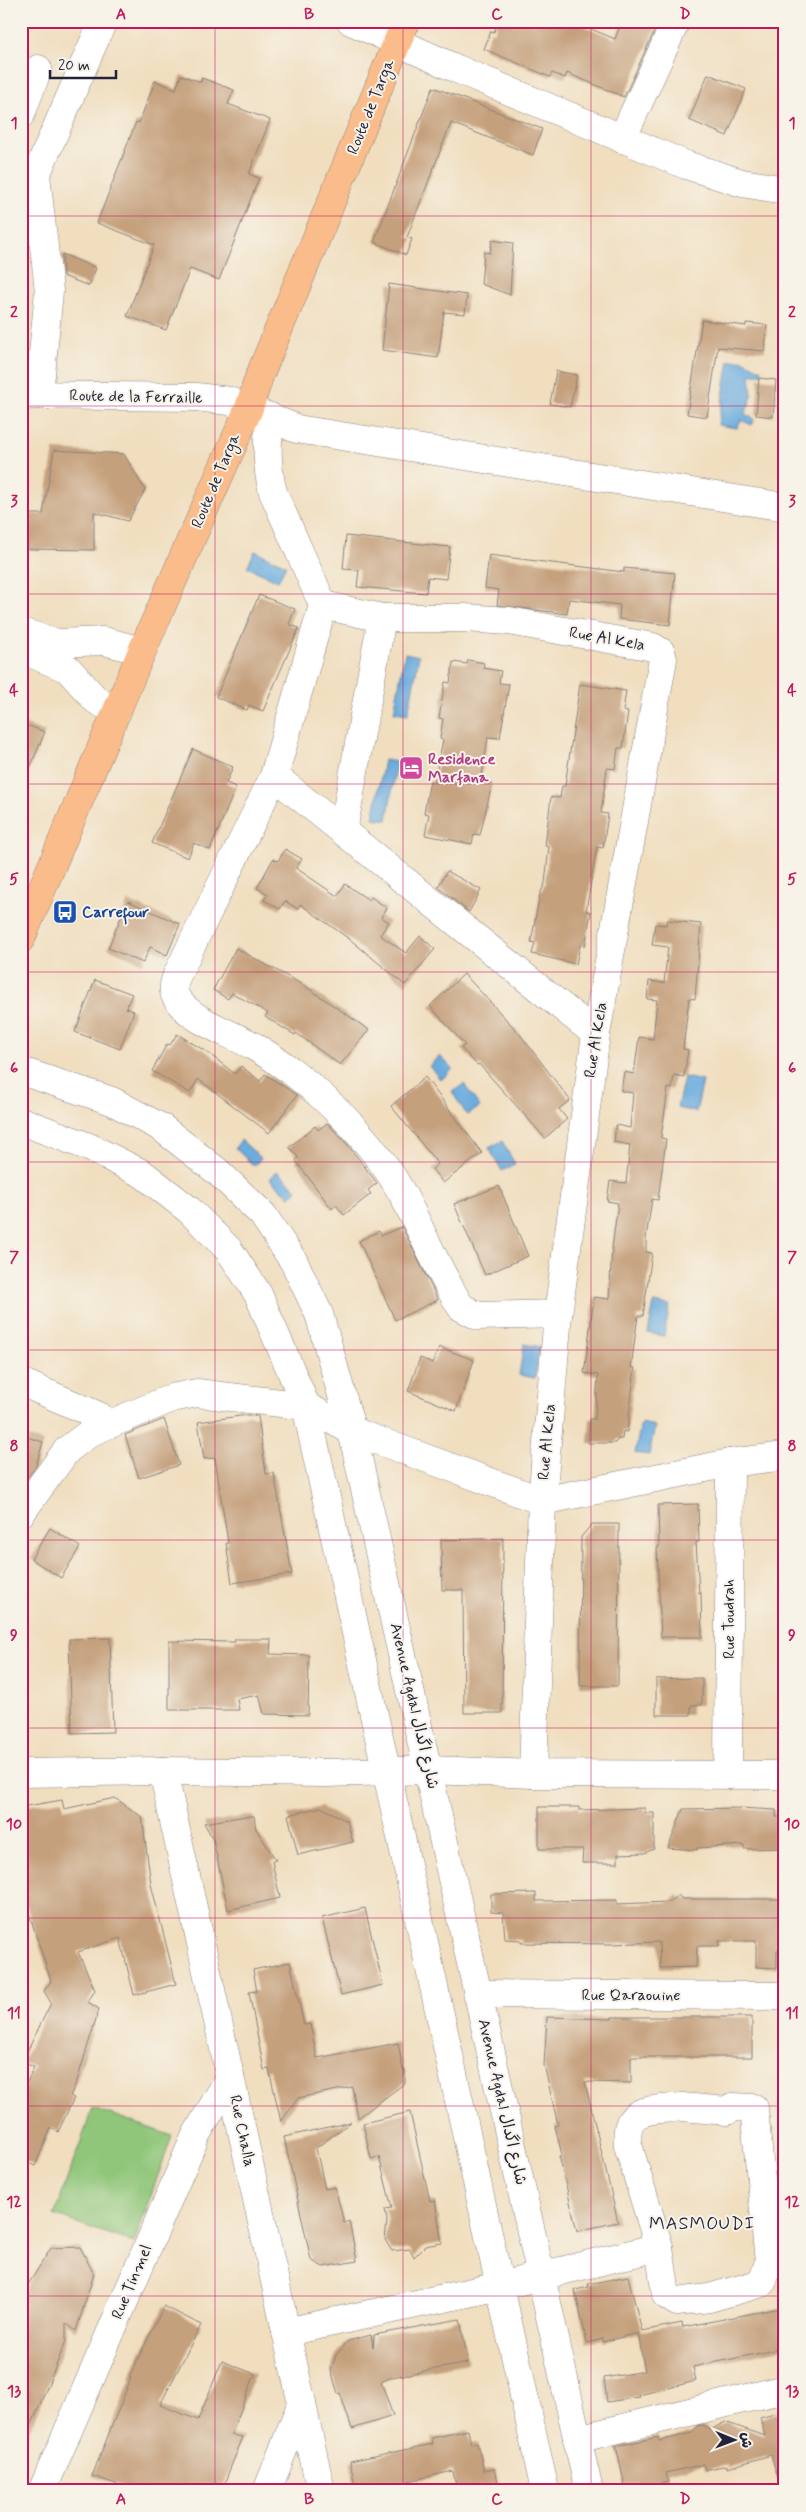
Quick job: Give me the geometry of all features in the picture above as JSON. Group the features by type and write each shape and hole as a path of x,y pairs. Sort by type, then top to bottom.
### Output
{"main road":[{"name":"Route de Targa","path":"21,938 142,651 260,412 259,377 401,32"}],"street":[{"path":"30,395 49,291 36,175 103,21"},
{"path":"352,21 401,32 622,139 715,176 742,183 785,190"},
{"path":"622,139 676,21"},
{"path":"21,114 38,70"},
{"name":"Route de la Ferraille","path":"30,395 196,397 230,401 297,429 785,507"},
{"path":"260,412 267,443 273,492 323,605 274,776 177,975 174,984 174,995 183,1008 257,1048 290,1071 325,1101 362,1138 385,1166 401,1192 461,1307 478,1316 558,1314"},
{"name":"Rue Al Kela","path":"323,605 382,618 465,618 509,621 652,647 661,652 663,659 596,1034 558,1314 542,1501 532,1774"},
{"path":"344,831 382,618"},
{"path":"21,632 54,652 96,700 117,712"},
{"path":"21,649 54,652 104,641 142,651"},
{"path":"274,776 596,1034"},
{"name":"Avenue Agdal شارع اگدال","path":"21,1071 112,1101 162,1128 218,1172 264,1215 294,1262 319,1314 352,1431 589,2491"},
{"path":"21,1121 89,1147 143,1174 189,1210 229,1250 258,1294 306,1406 545,2491"},
{"path":"21,1382 99,1416"},
{"path":"21,1513 67,1450 101,1427 185,1394 204,1393 306,1406 352,1431 542,1501 730,1463 785,1456"},
{"name":"Rue Toudrah","path":"728,1775 730,1463"},
{"path":"21,1772 386,1772 428,1770 532,1774 785,1775"},
{"name":"Rue Challa","path":"163,1771 321,2491"},
{"name":"Rue Qaraouine","path":"478,1994 785,1996"},
{"name":"Rue Tinmel","path":"42,2491 196,2134 230,2077"},
{"path":"682,2107 727,2111 732,2107 754,2108 769,2262 762,2283 709,2298 671,2301 666,2295 662,2282 659,2247 628,2145 628,2123 640,2112 682,2107"},
{"path":"286,2332 500,2286 659,2247"},
{"path":"577,2439 785,2388"},
{"path":"267,2491 302,2402"}],"green space":[{"path":"93,2108 172,2136 134,2243 54,2215"}],"water":[{"path":"743,360 762,370 761,374 750,374 752,396 745,415 752,417 754,421 752,425 741,420 737,428 718,425 729,361"},
{"path":"255,551 286,565 278,581 247,567"},
{"path":"405,653 419,656 408,714 394,712"},
{"path":"384,760 397,762 387,820 373,818"},
{"path":"440,1056 453,1069 441,1080 429,1066"},
{"path":"684,1077 703,1081 696,1112 677,1108"},
{"path":"464,1084 480,1107 467,1115 452,1092"},
{"path":"241,1140 261,1158 254,1166 235,1148"},
{"path":"502,1141 515,1164 502,1171 489,1148"},
{"path":"277,1171 297,1189 290,1197 270,1179"},
{"path":"654,1303 670,1306 664,1336 648,1333"},
{"path":"524,1344 540,1347 535,1378 519,1375"},
{"path":"641,1423 655,1426 649,1455 635,1453"}],"building":[{"path":"498,21 572,21 615,39 622,21 659,21 624,97 567,73 565,78 552,73 550,77 484,49 491,31 494,32"},
{"path":"708,74 746,89 727,136 689,120"},
{"path":"181,75 201,82 202,78 234,90 228,104 270,120 249,174 259,178 219,280 190,269 166,330 127,316 154,245 97,223 136,122 139,123 155,81 176,89"},
{"path":"433,87 542,129 533,155 451,123 407,237 412,239 406,255 374,242"},
{"path":"492,240 513,243 510,295 481,284 484,252 490,253"},
{"path":"62,254 96,268 89,286 63,276"},
{"path":"389,284 467,295 465,314 444,312 438,358 382,350"},
{"path":"702,320 746,326 746,323 767,325 765,351 718,347 707,417 687,414"},
{"path":"556,371 577,375 570,407 550,404"},
{"path":"759,378 776,380 773,417 756,415"},
{"path":"54,450 124,454 145,490 128,521 94,512 94,550 27,549 28,514 43,514"},
{"path":"346,536 450,547 446,579 428,577 426,593 357,587 359,570 343,569"},
{"path":"489,555 624,572 624,568 675,573 670,625 619,619 620,605 569,599 567,614 497,605 499,590 485,588"},
{"path":"259,595 295,609 289,624 299,628 263,711 249,705 247,710 216,697"},
{"path":"468,660 484,663 483,668 501,671 499,683 509,684 500,738 488,737 481,782 492,784 480,835 474,834 472,844 425,835 429,814 424,813 430,781 434,782 443,740 440,739 443,719 439,718 445,682 450,683 453,662 467,664"},
{"path":"580,684 626,691 623,711 628,712 623,748 618,748 615,769 607,768 601,813 608,814 603,848 597,847 586,911 591,912 585,946 580,945 576,964 532,954 535,943 531,942 540,894 545,883 549,847 545,846 551,797 560,798 562,786 565,786"},
{"path":"21,723 45,732 22,787 21,787"},
{"path":"193,749 233,767 226,783 236,787 210,850 194,843 188,858 152,843"},
{"path":"285,849 302,859 296,868 337,896 345,884 369,900 371,897 387,908 381,917 389,922 380,935 406,953 420,936 435,949 405,985 352,941 300,904 298,909 285,901 280,909 264,900 268,894 257,888 273,859 278,861"},
{"path":"447,871 481,890 469,912 438,887"},
{"path":"128,901 180,924 167,955 150,947 143,963 108,948"},
{"path":"667,920 701,924 695,999 689,998 683,1049 688,1050 684,1077 674,1075 672,1089 668,1088 661,1138 666,1139 658,1200 652,1199 646,1238 646,1252 652,1253 643,1316 638,1316 636,1330 631,1368 635,1368 627,1432 623,1431 622,1439 618,1439 615,1443 588,1443 590,1419 595,1419 598,1375 584,1373 594,1297 609,1299 612,1248 618,1203 607,1201 610,1181 626,1183 630,1145 614,1142 616,1125 630,1128 633,1093 621,1091 624,1072 634,1074 639,1037 653,1039 657,1000 647,999 649,981 664,983 668,947 652,945 655,924 666,925"},
{"path":"236,948 305,986 369,1030 340,1065 296,1033 295,1035 265,1017 268,1013 232,993 228,999 213,990"},
{"path":"464,974 518,1032 570,1100 559,1109 567,1119 545,1138 479,1064 477,1065 461,1048 465,1045 430,1006"},
{"path":"95,980 132,994 126,1008 134,1011 120,1049 75,1032"},
{"path":"177,1034 207,1052 235,1074 241,1066 260,1081 265,1074 297,1095 269,1133 198,1079 190,1093 152,1071 167,1044 170,1045"},
{"path":"425,1077 482,1153 443,1183 432,1169 438,1164 391,1106"},
{"path":"327,1123 348,1145 377,1183 368,1190 371,1194 344,1215 336,1205 332,1209 296,1161 298,1157 289,1147 315,1126 318,1130"},
{"path":"499,1186 528,1256 485,1275 454,1204"},
{"path":"402,1227 438,1300 395,1320 359,1241 379,1231 382,1235"},
{"path":"439,1347 474,1360 456,1411 408,1391 420,1358 433,1363"},
{"path":"247,1415 258,1416 266,1474 274,1473 292,1574 232,1583 215,1458 204,1459 198,1422"},
{"path":"164,1419 179,1465 139,1478 125,1435"},
{"path":"21,1435 43,1442 36,1466 21,1486"},
{"path":"698,1504 699,1542 696,1542 699,1593 701,1593 702,1637 661,1637 657,1548 659,1547 658,1505"},
{"path":"592,1524 619,1524 618,1686 580,1686 581,1537"},
{"path":"50,1528 80,1547 61,1578 31,1559"},
{"path":"503,1538 502,1713 464,1713 463,1590 442,1590 441,1540"},
{"path":"110,1638 113,1732 72,1733 69,1639"},
{"path":"235,1639 271,1639 270,1654 309,1655 308,1715 264,1714 259,1695 237,1699 239,1710 169,1710 169,1641 235,1642"},
{"path":"702,1678 702,1705 691,1705 691,1715 656,1715 656,1679"},
{"path":"115,1798 142,1817 151,1884 176,1984 134,1995 120,1938 78,1952 95,1990 88,2002 99,2009 77,2081 70,2096 74,2098 58,2132 51,2128 35,2166 21,2160 21,2095 34,2067 22,2062 51,2003 44,1991 51,1981 21,1889 21,1807 62,1800 64,1809"},
{"path":"321,1807 347,1821 353,1842 298,1855 288,1815"},
{"path":"539,1807 579,1807 579,1810 645,1808 645,1813 654,1813 654,1849 644,1853 618,1854 618,1863 582,1863 583,1849 539,1849"},
{"path":"740,1808 776,1810 776,1817 785,1817 785,1848 744,1849 744,1845 697,1848 697,1850 668,1848 683,1809"},
{"path":"254,1816 256,1829 276,1860 272,1861 280,1898 228,1910 213,1839 204,1823"},
{"path":"536,1893 536,1901 617,1900 617,1904 669,1902 678,1895 682,1899 785,1899 785,1950 777,1950 777,1968 756,1967 756,1941 719,1941 719,1946 697,1946 696,1967 660,1968 659,1942 613,1944 521,1943 521,1940 505,1939 503,1913 491,1912 491,1894"},
{"path":"365,1908 383,1985 341,1995 322,1918"},
{"path":"290,1962 304,2025 310,2024 317,2058 398,2043 403,2070 405,2070 405,2083 358,2118 352,2087 298,2098 281,2122 269,2069 264,2070 249,1992 257,1991 253,1970"},
{"path":"547,2017 612,2019 612,2017 752,2017 752,2057 631,2057 631,2083 585,2082 618,2222 577,2231 559,2156 562,2155 555,2126 558,2125 544,2065"},
{"path":"410,2112 430,2201 435,2200 442,2243 425,2246 414,2257 410,2249 392,2251 385,2240 387,2220 385,2209 392,2208 379,2157 371,2159 363,2123"},
{"path":"351,2122 316,2148 325,2189 335,2187 344,2223 349,2221 357,2261 323,2267 311,2260 284,2137"},
{"path":"80,2247 94,2274 76,2331 66,2323 66,2341 21,2451 21,2296 51,2248"},
{"path":"628,2276 642,2331 682,2323 683,2327 785,2307 785,2348 693,2367 696,2381 639,2395 640,2397 607,2402 604,2378 645,2371 638,2333 603,2342 603,2339 587,2343 575,2290 589,2287 588,2284"},
{"path":"164,2306 201,2325 160,2405 198,2420 222,2361 255,2374 231,2435 243,2437 221,2491 137,2491 92,2476 131,2378 129,2377"},
{"path":"460,2319 468,2363 392,2377 381,2382 393,2416 352,2429 331,2370 336,2355 348,2341 371,2335 373,2347 374,2335"},
{"path":"785,2411 785,2485 780,2485 771,2455 727,2468 727,2465 705,2470 704,2464 666,2473 668,2482 626,2491 616,2446 658,2437 659,2441 692,2433 697,2426 702,2425 710,2430 725,2422 765,2436 760,2418"},
{"path":"468,2430 471,2444 477,2443 484,2471 495,2469 500,2491 457,2491 453,2471 409,2481 412,2491 356,2491 350,2461 433,2444 432,2438"}],"place":[{"name":"Residence Marfana","path":"411,768"},
{"name":"Carrefour","path":"65,912"}],"district":[{"name":"MASMOUDI","path":"702,2224"}]}
